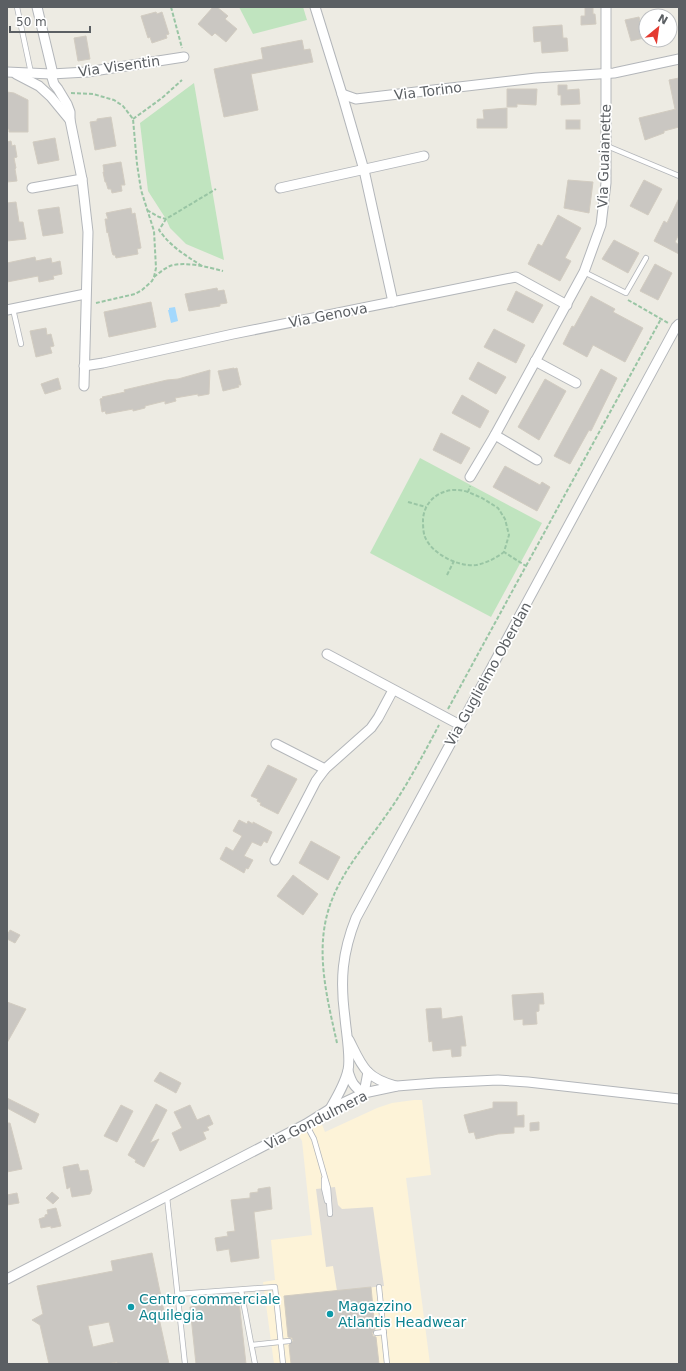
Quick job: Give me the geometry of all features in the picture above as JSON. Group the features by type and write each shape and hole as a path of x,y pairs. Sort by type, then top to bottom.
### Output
{"street":[{"path":"37,7 55,74 58,78 58,89 68,104 82,179 88,232 84,386"},
{"path":"315,7 364,170 392,302"},
{"name":"Via Guaianette","path":"470,477 495,435 584,272 601,225 606,184 606,7"},
{"name":"Via Visentin","path":"10,72 55,74 87,72 184,55"},
{"name":"Via Torino","path":"342,94 356,99 536,78 606,74 679,59"},
{"path":"10,72 39,86 51,97 70,120"},
{"path":"51,97 47,86 55,74"},
{"path":"280,188 424,156"},
{"path":"32,188 82,179"},
{"name":"Via Genova","path":"84,366 233,334 516,277 567,304"},
{"path":"10,310 86,294"},
{"name":"Via Guglielmo Oberdan","path":"364,1093 358,1090 351,1081 348,1069 347,1038 342,988 345,953 349,935 369,893 677,325"},
{"path":"536,361 576,383"},
{"path":"495,435 537,460"},
{"path":"327,654 460,725"},
{"path":"275,860 316,781 325,769 371,728 393,690"},
{"path":"276,744 325,769"},
{"name":"Via Guglielmo Oberdan","path":"347,1038 364,1069 378,1079 397,1086"},
{"name":"Via Guglielmo Oberdan","path":"330,1109 339,1094 348,1069"},
{"path":"364,1093 368,1072"},
{"name":"Via Gondulmera","path":"7,1279 306,1124 330,1109 364,1093 397,1086 498,1080 528,1082 679,1100"}],"lane":[{"path":"17,7 31,73"},
{"path":"606,146 679,176"},
{"path":"584,272 626,293 646,258"},
{"path":"10,310 21,344"},
{"path":"306,1124 314,1139 328,1188 330,1214 324,1188 324,1176"},
{"path":"166,1197 185,1364"},
{"path":"379,1286 387,1364"},
{"path":"178,1294 274,1287 283,1364"},
{"path":"241,1290 255,1364"},
{"path":"376,1333 384,1332"},
{"path":"252,1345 289,1341"}],"path":[{"path":"171,7 184,55"},
{"path":"133,119 162,98 182,80"},
{"path":"71,93 93,94 114,100 122,106 133,119 136,164 141,190 154,232 156,268 154,277"},
{"path":"154,232 159,230 166,219 216,189"},
{"path":"147,210 166,219"},
{"path":"159,230 167,241 202,266"},
{"path":"85,305 135,294 142,290 154,277 169,266 202,266 223,270"},
{"path":"627,299 660,319 677,325"},
{"path":"338,1047 331,1017 323,967 324,932 327,915 334,895 342,878 408,783 660,319"},
{"path":"468,492 471,485 470,477"},
{"path":"452,490 461,490 482,498 498,508 505,519 509,535 504,552 485,563 475,565 454,561 444,556 433,549 425,537 422,526 426,507 431,500 440,493 452,490"},
{"path":"408,502 426,507"},
{"path":"504,552 526,566"},
{"path":"447,575 454,561"}],"shaded area":[{"path":"422,1100 431,1175 406,1178 430,1364 274,1364 263,1282 275,1280 271,1240 312,1235 302,1141 298,1134 321,1122 325,1132 377,1108 392,1103"},
{"path":"335,1187 338,1205 342,1209 373,1207 384,1286 337,1291 333,1266 326,1267 316,1189"}],"green space":[{"path":"239,7 303,7 307,20 253,34"},
{"path":"194,83 224,260 186,244 170,228 148,191 140,123"},
{"path":"420,458 542,523 491,617 370,553"}],"water":[{"path":"175,307 178,321 171,323 168,310 169,308"}],"building":[{"path":"213,7 217,7 228,16 225,19 237,29 226,42 215,33 212,36 198,24"},
{"path":"585,7 593,7 593,14 595,14 596,24 581,25 581,16 585,16"},
{"path":"156,12 157,14 162,12 169,34 166,35 167,38 152,43 150,37 148,38 141,16"},
{"path":"638,17 638,39 631,41 625,20"},
{"path":"562,25 563,38 567,38 568,51 542,53 541,41 534,42 533,27"},
{"path":"86,36 90,59 78,61 74,38"},
{"path":"302,40 304,50 310,49 313,62 251,74 258,110 224,117 214,69 263,59 261,48"},
{"path":"679,78 679,127 664,131 664,133 645,140 639,118 676,109 669,80"},
{"path":"558,85 567,85 567,90 579,89 580,104 561,105 561,95 558,95"},
{"path":"507,89 537,89 536,105 517,104 517,107 507,107"},
{"path":"7,92 14,93 28,100 28,132 9,132 9,129 7,129"},
{"path":"507,108 507,128 477,128 477,119 484,119 483,110"},
{"path":"111,117 116,146 95,150 90,122 97,121 97,119"},
{"path":"566,120 580,120 580,129 566,129"},
{"path":"55,138 59,160 38,164 33,142"},
{"path":"11,141 12,146 15,145 17,157 14,158 17,181 7,182 7,142"},
{"path":"121,162 125,185 121,185 122,191 112,193 111,189 108,189 105,182 103,165"},
{"path":"568,180 593,182 589,213 564,208"},
{"path":"644,180 662,189 648,215 630,206"},
{"path":"679,198 679,234 675,242 679,245 679,254 654,241 664,221 667,223"},
{"path":"16,202 19,222 23,222 26,239 7,241 7,203"},
{"path":"59,207 63,233 43,236 38,210"},
{"path":"131,208 132,214 135,213 141,248 137,249 138,254 116,258 115,255 113,255 108,232 107,233 105,219 108,219 106,213"},
{"path":"558,215 581,228 565,258 571,261 560,281 528,264 538,244 542,246"},
{"path":"614,240 639,253 628,273 602,259"},
{"path":"35,257 36,261 51,258 52,263 60,261 62,274 53,276 54,279 39,282 38,276 7,282 7,263"},
{"path":"655,264 672,273 658,300 640,291"},
{"path":"217,288 218,291 224,290 227,303 220,304 220,306 189,311 185,294"},
{"path":"516,291 543,305 533,323 507,310"},
{"path":"591,296 615,309 613,312 643,328 625,362 593,345 587,357 563,344 572,326 574,327"},
{"path":"151,302 156,327 109,337 104,312"},
{"path":"46,328 47,335 51,334 54,346 50,347 52,353 36,357 30,331"},
{"path":"494,329 525,345 516,363 484,347"},
{"path":"478,362 506,377 496,394 469,379"},
{"path":"237,368 241,385 238,385 239,387 223,391 218,371"},
{"path":"601,369 617,378 591,431 589,430 570,464 554,456"},
{"path":"210,370 209,394 198,396 198,394 175,398 176,401 165,404 165,401 133,411 133,409 106,414 105,411 102,412 100,399 103,398 102,397 125,392 124,390 167,380 178,379"},
{"path":"58,378 61,389 45,394 41,384"},
{"path":"545,379 566,391 539,440 518,427"},
{"path":"462,395 489,411 480,428 452,413"},
{"path":"441,433 470,448 461,464 433,450"},
{"path":"505,466 540,485 542,482 550,487 537,511 493,487"},
{"path":"268,765 297,779 278,814 260,805 261,803 257,801 258,799 251,796"},
{"path":"239,820 247,824 248,821 253,824 253,822 272,832 267,843 264,841 261,846 252,842 244,856 253,860 248,869 246,868 244,873 220,859 226,847 233,851 242,836 233,831"},
{"path":"311,841 340,857 328,880 299,863"},
{"path":"293,875 318,894 303,915 277,896"},
{"path":"10,930 20,935 15,943 7,939 7,935"},
{"path":"543,993 544,1004 539,1004 539,1011 536,1012 537,1024 523,1025 523,1019 514,1020 512,995"},
{"path":"7,1002 26,1009 7,1043"},
{"path":"441,1008 442,1019 462,1016 466,1046 461,1046 461,1056 452,1057 451,1049 433,1051 432,1041 429,1042 426,1009"},
{"path":"160,1072 181,1083 176,1093 154,1081"},
{"path":"7,1098 39,1114 35,1123 7,1108"},
{"path":"493,1102 517,1102 517,1116 524,1115 524,1127 514,1127 514,1133 498,1134 476,1139 474,1132 469,1133 464,1115 493,1108"},
{"path":"156,1104 167,1110 150,1143 159,1139 144,1167 135,1162 136,1160 128,1155"},
{"path":"121,1105 133,1111 117,1142 104,1136"},
{"path":"190,1105 197,1120 209,1115 213,1124 207,1127 209,1130 203,1132 206,1139 180,1151 172,1133 182,1128 174,1112"},
{"path":"539,1122 539,1130 530,1131 530,1123"},
{"path":"7,1123 10,1123 22,1169 7,1172"},
{"path":"78,1164 80,1171 88,1170 92,1190 90,1194 72,1197 70,1187 67,1189 63,1167"},
{"path":"270,1187 272,1209 254,1212 259,1258 231,1262 229,1249 217,1251 215,1238 228,1236 227,1232 235,1231 231,1200 250,1198 250,1193 258,1192 258,1189"},
{"path":"52,1192 59,1198 53,1204 46,1198"},
{"path":"17,1193 19,1203 7,1205 7,1195"},
{"path":"56,1208 61,1226 41,1228 39,1219 48,1214 47,1210"},
{"name":"Centro commerciale Aquilegia","path":"152,1253 165,1316 159,1318 169,1364 117,1364 117,1362 107,1364 49,1364 40,1325 32,1320 43,1314 37,1286 113,1271 111,1261","holes":["109,1322 114,1342 93,1347 88,1326"]},
{"name":"Magazzino Atlantis Headwear","path":"371,1287 375,1329 372,1333 373,1336 376,1337 379,1364 291,1364 289,1345 293,1341 292,1338 288,1337 284,1296"},
{"path":"239,1301 246,1364 196,1364 190,1307"}],"place":[{"name":"Centro commerciale Aquilegia","path":"131,1307"},
{"name":"Magazzino Atlantis Headwear","path":"330,1314"}]}
